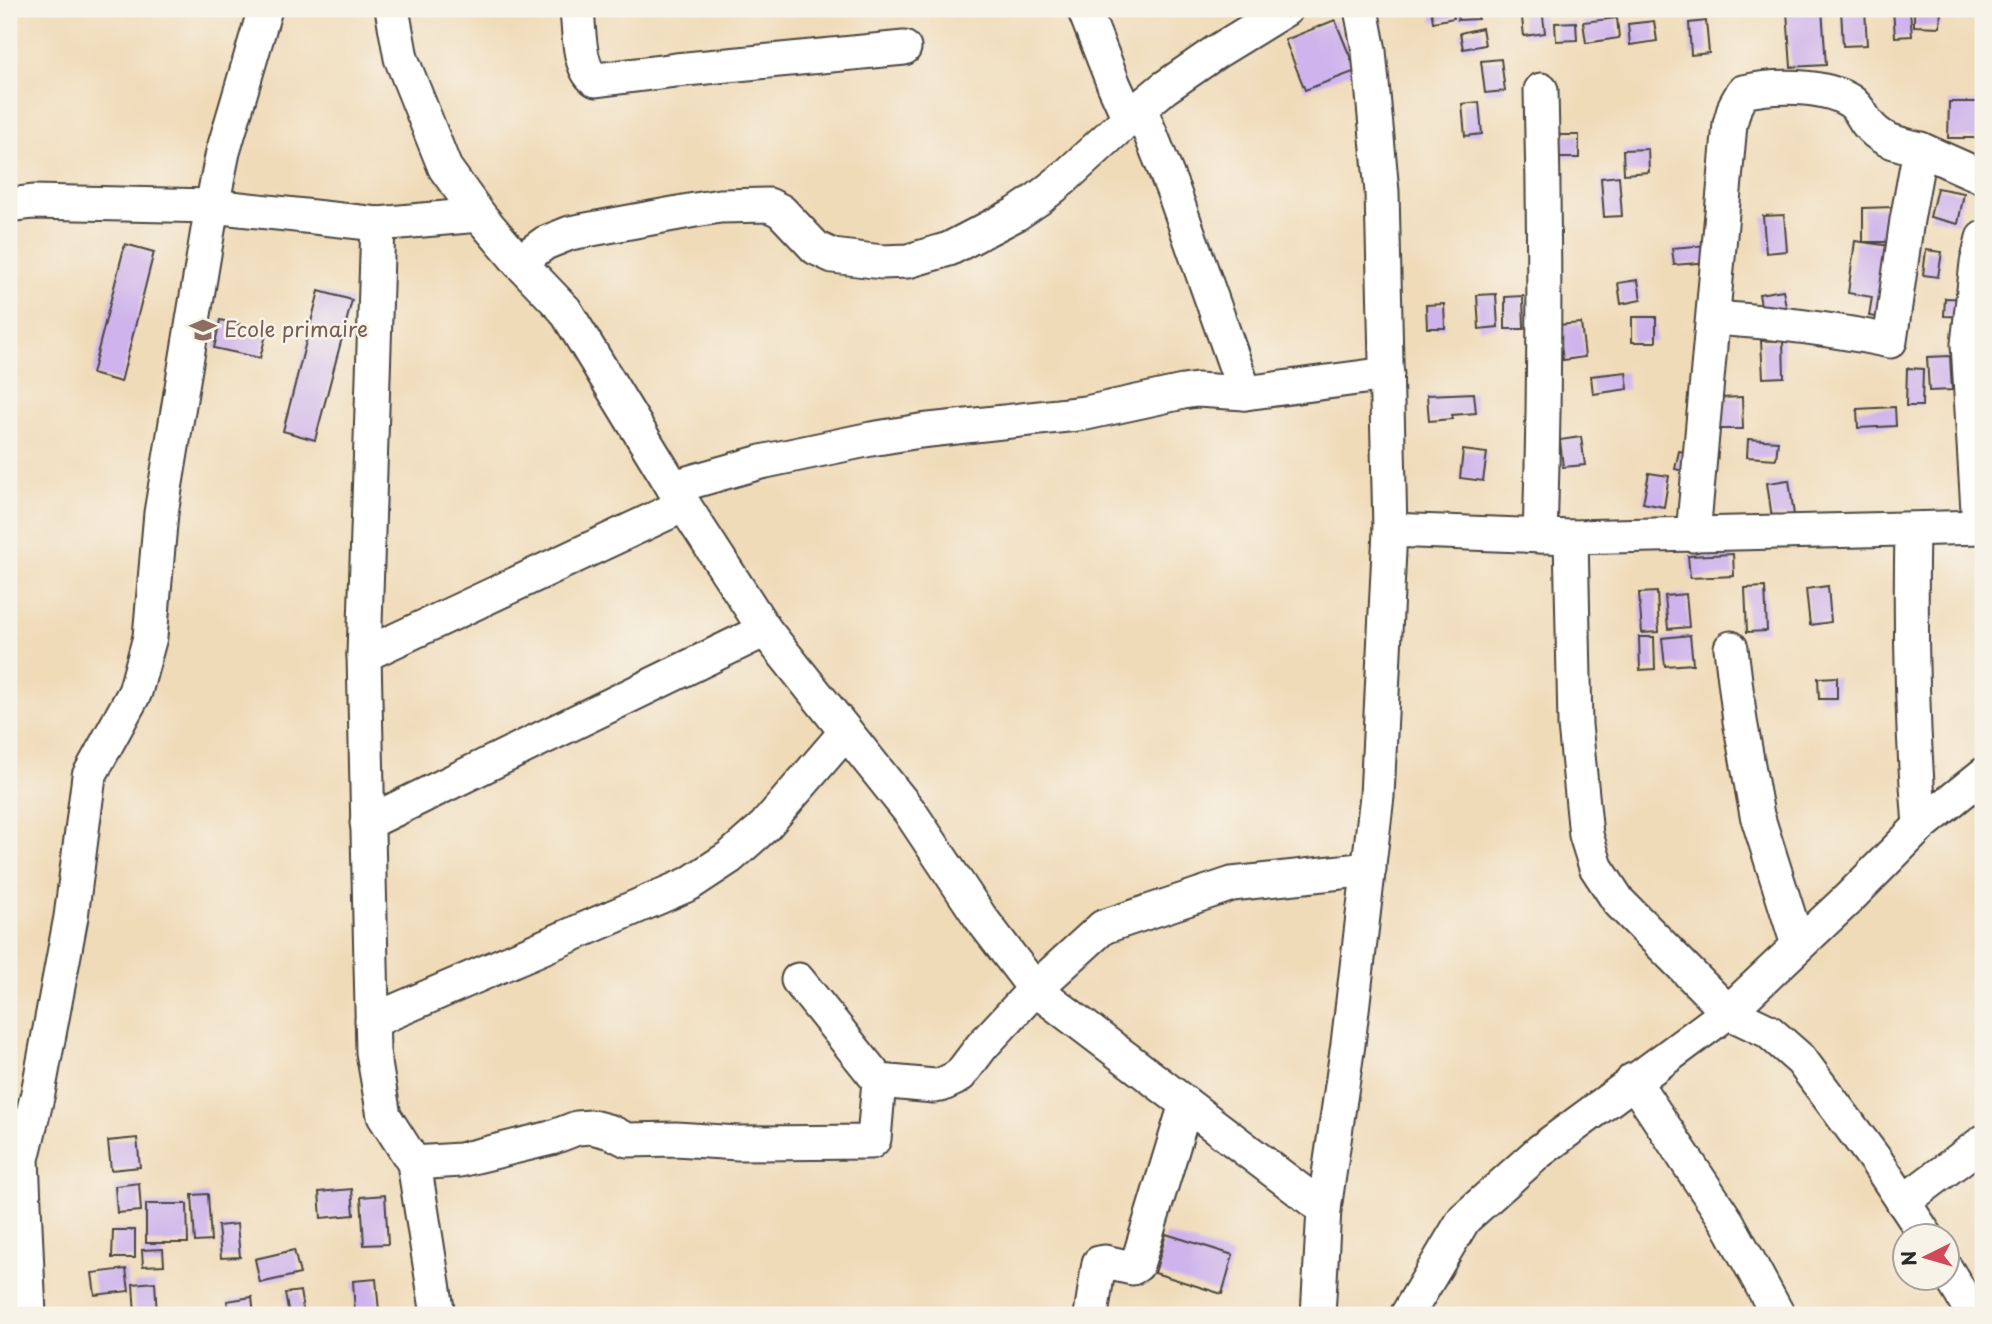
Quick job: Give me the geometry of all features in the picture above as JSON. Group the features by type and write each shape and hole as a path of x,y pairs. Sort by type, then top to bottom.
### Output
{"street":[{"path":"29,1315 17,1247 16,1158 38,1093 71,917 89,776 135,692 150,637 161,513 212,206 223,152 265,9"},
{"path":"392,9 401,58 445,168 479,215 565,310 678,496 765,630 910,812 980,917 1034,989 1324,1209"},
{"path":"577,9 584,63 588,74 596,80 904,48"},
{"path":"1084,9 1114,85 1135,113 1173,190 1245,393"},
{"path":"519,262 545,243 570,233 720,206 769,205 781,211 816,248 833,256 882,262 908,261 949,249 1016,215 1055,186 1164,88 1286,9"},
{"path":"1318,1315 1324,1209 1348,1044 1377,796 1390,530 1382,192 1369,51 1362,9"},
{"path":"1693,535 1730,124 1735,106 1743,92 1772,87 1819,90 1838,95 1853,103 1876,134 1885,140 1920,149 1983,177"},
{"path":"1541,90 1544,244 1543,457 1555,536 1586,835 1596,867 1619,902 1728,1012 1768,1031 1801,1060 1877,1162 1916,1222"},
{"path":"1714,318 1805,326 1891,341 1905,232 1920,149"},
{"path":"9,205 33,202 212,206 378,224 479,215"},
{"path":"378,224 364,655 373,1052 384,1116 414,1163 432,1314"},
{"path":"1390,530 1555,536 1981,527 1968,344 1977,263 1983,238"},
{"path":"364,655 678,496 761,462 871,439 1086,413 1197,390 1245,393 1387,374"},
{"path":"1913,530 1912,641 1915,764 1920,827"},
{"path":"367,823 765,630"},
{"path":"1731,648 1740,721 1757,815 1798,945"},
{"path":"372,1021 689,884 730,857 765,826 845,733"},
{"path":"1407,1315 1464,1219 1540,1151 1728,1012 1920,827 1983,775"},
{"path":"879,1082 934,1086 960,1075 982,1046 1034,989 1103,927 1231,884 1368,869"},
{"path":"414,1163 460,1160 551,1138 577,1128 592,1127 627,1140 871,1142 874,1139 879,1082 798,980"},
{"path":"1633,1080 1728,1223 1777,1315"},
{"path":"1090,1315 1099,1263 1132,1268 1137,1265 1186,1104"},
{"path":"1903,1202 1983,1142"},
{"path":"1960,1290 1975,1315"}],"building":[{"path":"1431,9 1452,9 1454,18 1433,22"},
{"path":"1457,9 1478,9 1478,19 1458,20"},
{"path":"1521,9 1542,9 1545,33 1524,36"},
{"path":"1685,9 1707,9 1707,12 1685,14"},
{"path":"1822,9 1826,65 1791,67 1787,12"},
{"path":"1841,9 1865,9 1867,45 1843,46"},
{"path":"1893,9 1910,9 1912,36 1895,37"},
{"path":"1914,9 1941,9 1940,27 1914,26"},
{"path":"1617,18 1619,38 1586,43 1583,22"},
{"path":"1335,20 1356,71 1305,90 1285,40"},
{"path":"1654,21 1657,41 1630,45 1628,24"},
{"path":"1706,21 1709,53 1691,55 1689,23"},
{"path":"1576,22 1577,40 1556,41 1555,23"},
{"path":"1482,28 1485,45 1463,49 1460,33"},
{"path":"1501,59 1505,91 1485,93 1481,61"},
{"path":"1479,102 1482,134 1465,136 1462,104"},
{"path":"1949,102 1979,102 1979,138 1948,138"},
{"path":"1557,135 1579,135 1579,158 1558,158"},
{"path":"1648,149 1649,172 1624,174 1623,150"},
{"path":"1619,176 1622,216 1604,217 1601,178"},
{"path":"1937,188 1964,193 1958,224 1930,217"},
{"path":"1893,207 1894,242 1863,242 1863,208"},
{"path":"1784,215 1787,251 1766,253 1763,216"},
{"path":"1855,241 1891,246 1901,321 1869,316 1872,297 1848,293"},
{"path":"125,244 154,252 121,382 92,374"},
{"path":"1708,245 1709,262 1674,265 1672,248"},
{"path":"1926,250 1942,252 1938,277 1923,275"},
{"path":"1638,280 1641,300 1621,304 1618,283"},
{"path":"1783,290 1786,307 1762,311 1759,294"},
{"path":"319,291 352,300 315,440 283,431"},
{"path":"1496,294 1498,327 1479,329 1477,295"},
{"path":"1523,296 1524,329 1505,329 1505,297"},
{"path":"1945,298 1972,299 1971,317 1944,316"},
{"path":"1444,304 1445,328 1427,328 1426,305"},
{"path":"1632,317 1656,317 1656,342 1632,342"},
{"path":"220,320 267,331 260,358 214,348"},
{"path":"1581,323 1585,357 1563,360 1558,325"},
{"path":"1783,340 1784,377 1763,378 1761,341"},
{"path":"1950,356 1952,390 1929,391 1927,357"},
{"path":"1907,368 1923,369 1922,406 1906,406"},
{"path":"1626,372 1628,389 1593,394 1591,376"},
{"path":"1474,393 1476,413 1429,421 1427,395"},
{"path":"1742,397 1743,429 1719,429 1718,398"},
{"path":"1895,407 1896,426 1858,428 1857,409"},
{"path":"1581,437 1585,465 1563,467 1560,440"},
{"path":"1748,439 1778,441 1776,459 1747,457"},
{"path":"1463,450 1487,453 1483,481 1460,478"},
{"path":"1679,451 1695,454 1692,473 1675,469"},
{"path":"1649,473 1669,476 1664,507 1643,503"},
{"path":"1789,480 1794,515 1772,518 1767,483"},
{"path":"1733,554 1734,576 1690,578 1688,556"},
{"path":"1828,586 1831,622 1810,625 1806,589"},
{"path":"1765,587 1767,631 1747,632 1745,588"},
{"path":"1657,592 1659,632 1642,633 1639,593"},
{"path":"1686,594 1689,627 1668,629 1665,596"},
{"path":"1690,635 1693,664 1665,666 1662,638"},
{"path":"1639,637 1654,637 1655,669 1640,670"},
{"path":"1837,677 1837,699 1819,699 1818,678"},
{"path":"137,1138 140,1167 111,1170 108,1141"},
{"path":"139,1183 141,1211 117,1213 115,1186"},
{"path":"352,1189 354,1215 321,1218 319,1192"},
{"path":"208,1194 211,1241 195,1242 192,1195"},
{"path":"385,1195 388,1244 364,1245 361,1197"},
{"path":"146,1204 187,1204 188,1243 146,1243"},
{"path":"237,1224 240,1257 221,1258 218,1226"},
{"path":"113,1230 135,1230 135,1258 112,1258"},
{"path":"1166,1234 1233,1255 1222,1294 1155,1273"},
{"path":"163,1249 164,1265 143,1266 142,1250"},
{"path":"294,1250 300,1274 260,1283 255,1259"},
{"path":"126,1269 129,1291 95,1295 92,1273"},
{"path":"376,1279 379,1311 355,1313 353,1281"},
{"path":"155,1282 157,1315 135,1315 133,1284"},
{"path":"300,1291 304,1315 289,1315 285,1293"},
{"path":"252,1297 254,1315 229,1315 227,1301"}],"place":[{"name":"Ecole primaire","path":"203,330"}]}
